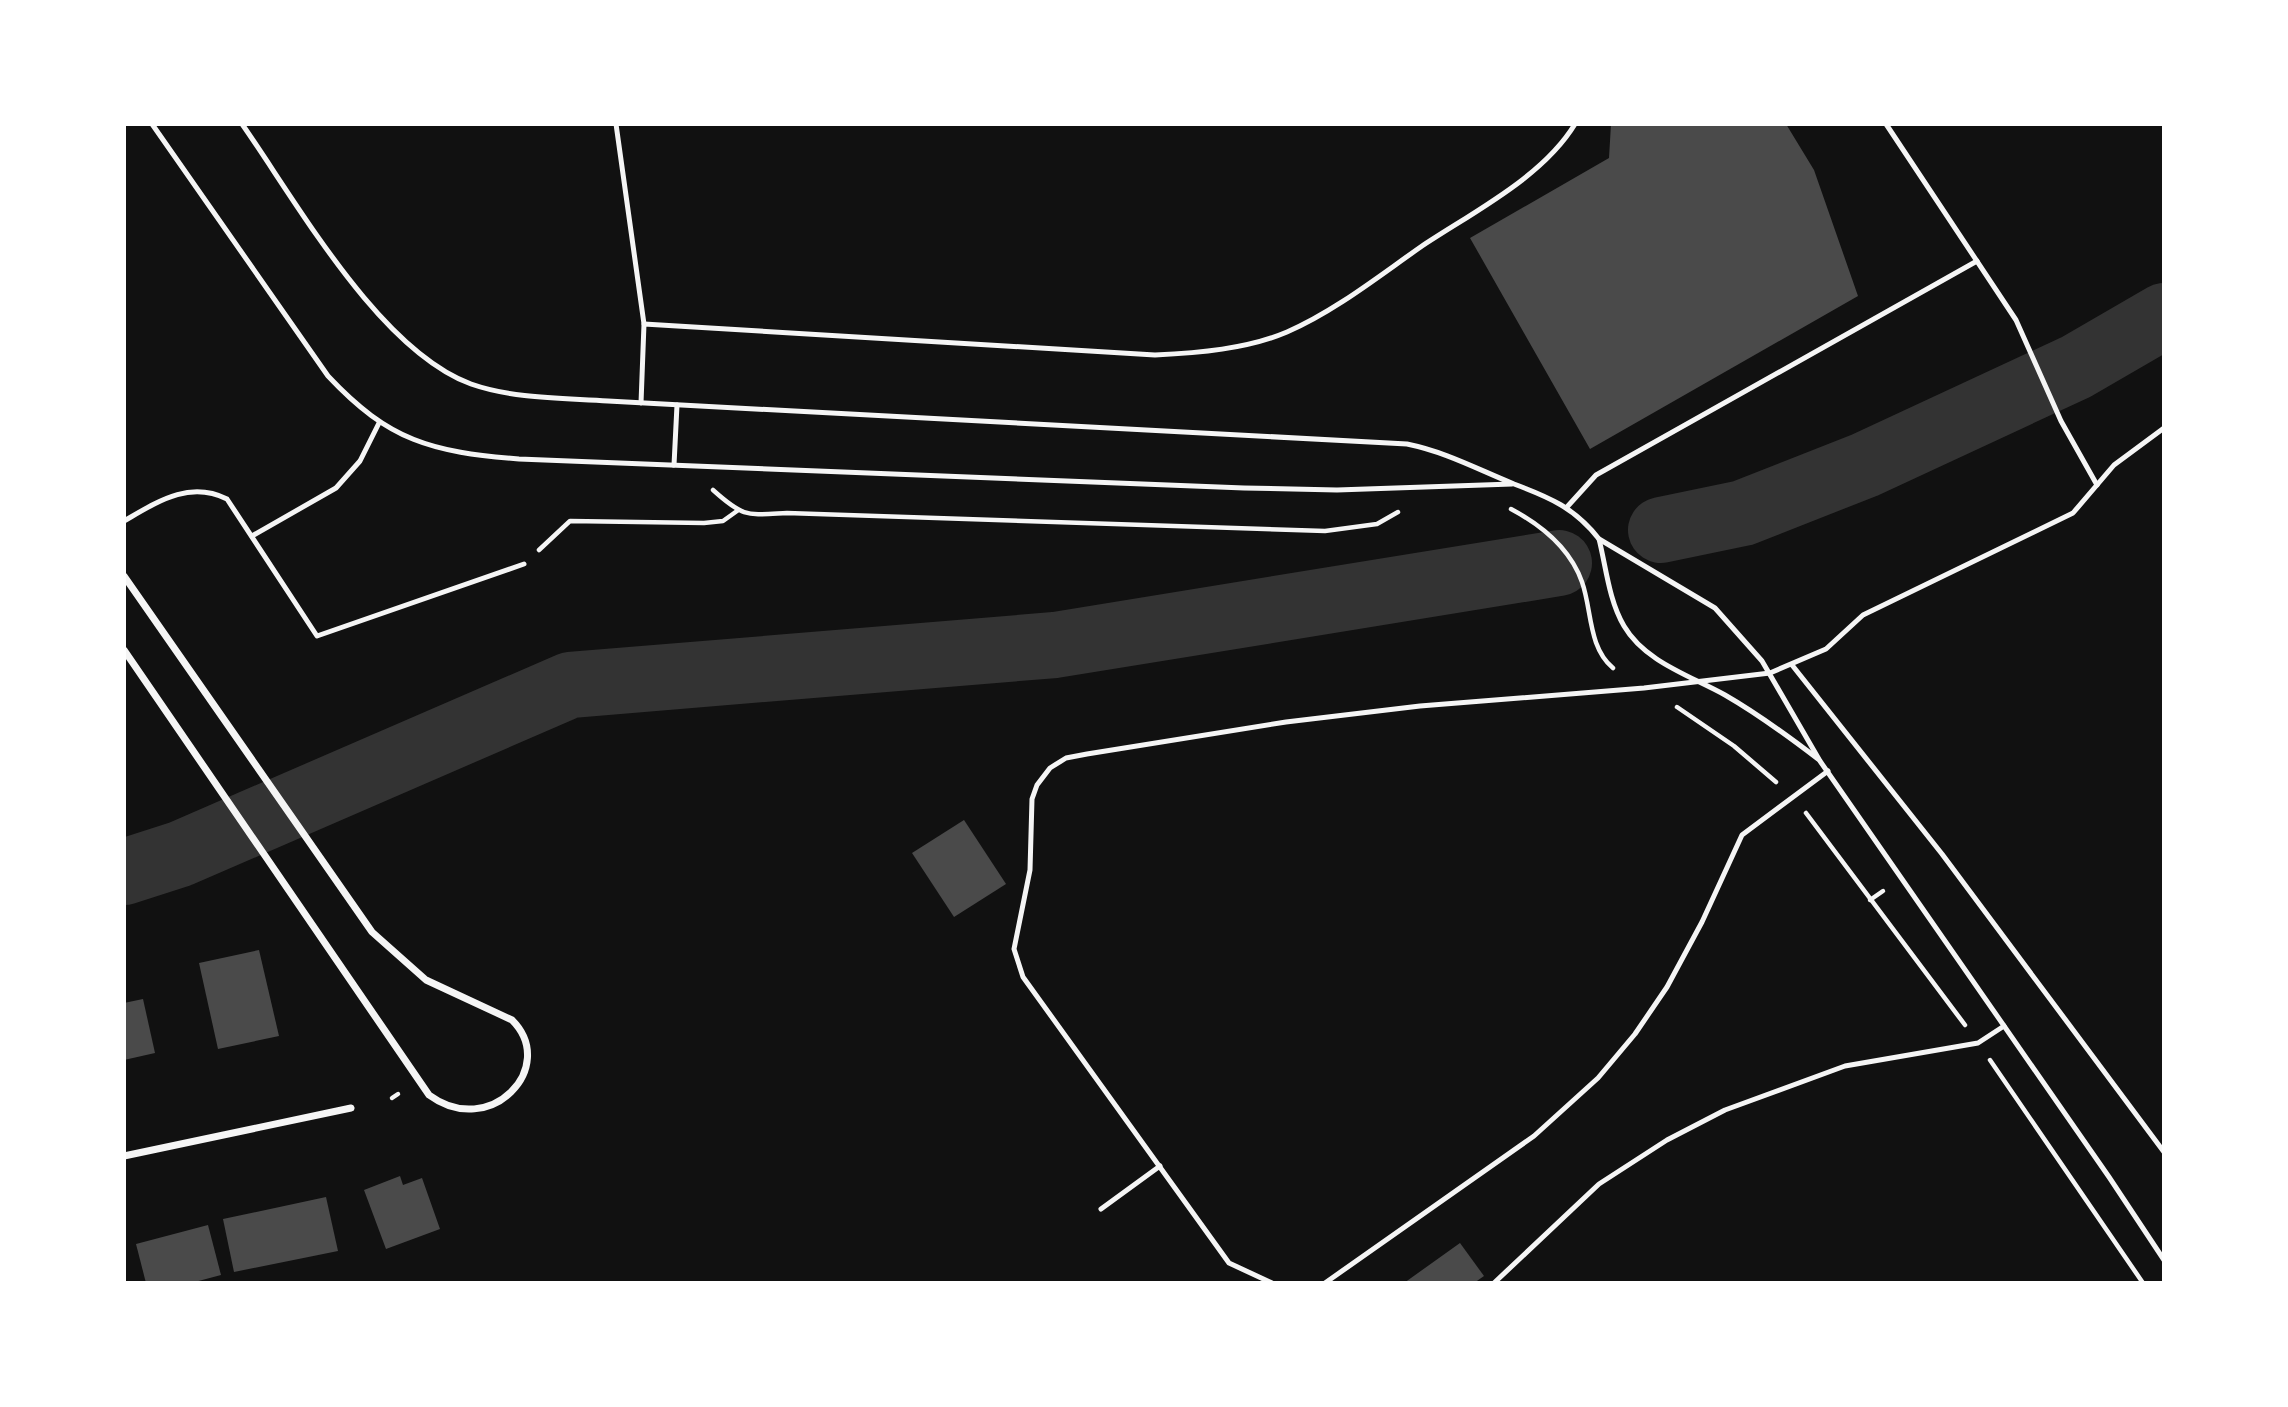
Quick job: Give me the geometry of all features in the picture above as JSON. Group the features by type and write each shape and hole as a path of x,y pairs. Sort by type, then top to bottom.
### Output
{"street":[{"path":"124,576 372,932 401,961 440,989 512,1020 521,1028 527,1059 523,1076 504,1098 484,1109 460,1111 444,1106 429,1095 216,780 124,650"},
{"path":"124,1156 351,1108"}],"lane":[{"path":"152,124 328,376 356,406 405,438 478,456 674,465 1337,490 1515,484"},
{"path":"242,124 370,305 423,358 469,383 493,390 641,403 1407,444 1457,457 1515,484 1534,489 1567,507 1599,539 1715,608 1770,673 1820,761 2164,1261"},
{"path":"616,124 644,324 641,403"},
{"path":"644,324 1156,355 1190,354 1245,344 1286,332 1340,303 1543,163 1575,124"},
{"path":"1886,124 2016,320 2061,421 2097,485"},
{"path":"1567,507 1597,475 1977,261"},
{"path":"674,465 677,405"},
{"path":"252,536 336,488 360,461 379,423"},
{"path":"1272,1283 1229,1263 1023,977 1014,949 1030,870 1032,799 1037,785 1050,768 1066,758 1286,722 1420,706 1700,683 1770,673 1792,666 1826,649 1863,615 2073,513 2114,466 2164,428"},
{"path":"124,521 167,496 194,490 213,492 227,499 317,636 524,564"},
{"path":"1599,539 1616,608 1631,638 1666,666 1772,724 1820,761"},
{"path":"1792,666 1942,854 2164,1152"},
{"path":"1325,1283 1534,1136 1598,1078 1635,1034 1667,987 1702,922 1742,835 1828,771"},
{"path":"1494,1283 1599,1184 1667,1140 1725,1110 1845,1066 1978,1043 2004,1026"},
{"path":"1101,1209 1160,1166"}],"path":[{"path":"708,486 737,511 747,514 787,513 1325,531 1377,524 1408,509"},
{"path":"1507,507 1546,531 1564,551 1581,579 1598,647 1608,664 1704,723 1791,797 1826,836 1870,900 1978,1043 2143,1283"},
{"path":"524,564 570,521 704,523 723,521 737,511"},
{"path":"392,1098 398,1094"}],"building":[{"path":"1611,124 1786,124 1814,170 1858,296 1590,449 1470,238 1609,158"},
{"path":"964,820 1006,884 954,917 912,853"},
{"path":"259,950 279,1036 218,1049 199,963"},
{"path":"143,999 155,1053 124,1060 124,1003"},
{"path":"400,1176 403,1185 422,1178 440,1229 386,1249 364,1190"},
{"path":"326,1197 338,1251 234,1272 223,1219"},
{"path":"208,1225 221,1275 191,1283 146,1283 136,1244"},
{"path":"1460,1243 1484,1276 1474,1283 1404,1283"}],"waterway":[{"path":"1661,530 1743,513 1865,465 2076,367 2164,316"},
{"path":"124,872 180,854 570,685 1055,645 1559,563"}]}
